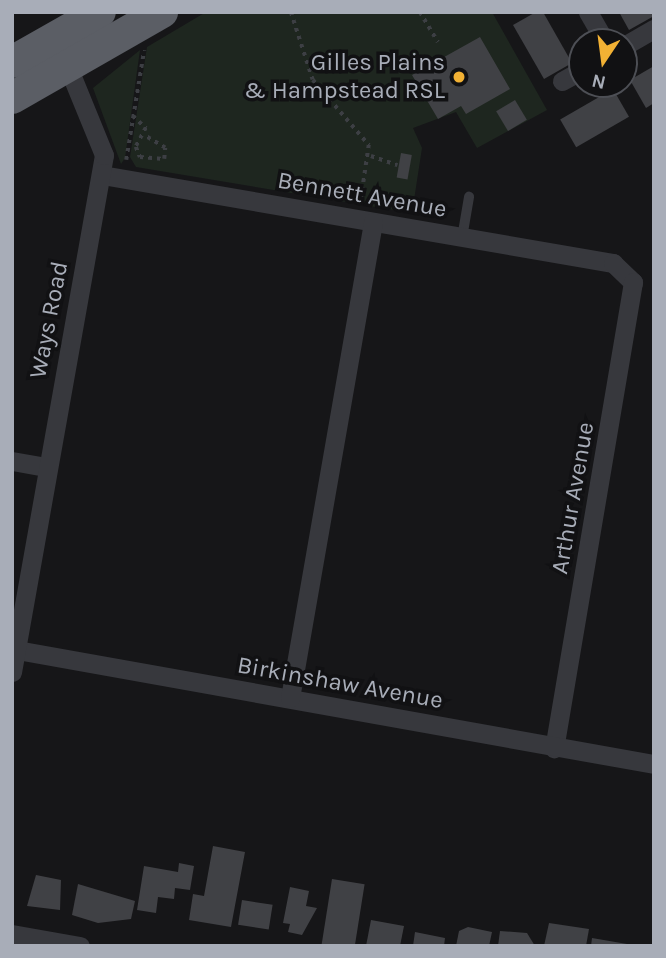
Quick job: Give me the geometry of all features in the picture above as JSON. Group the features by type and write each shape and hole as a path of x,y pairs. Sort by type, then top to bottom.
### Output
{"highway":[{"path":"12,62 100,12"},
{"path":"12,98 155,16"},
{"path":"52,39 68,67"}],"street":[{"path":"588,12 597,28"},
{"path":"638,38 654,29"},
{"name":"Ways Road","path":"12,672 46,467 102,175 102,137 68,67"},
{"path":"562,81 568,78"},
{"name":"Bennett Avenue","path":"102,175 613,264"},
{"path":"290,698 366,221"},
{"name":"Arthur Avenue","path":"554,748 631,304 633,282 613,264"},
{"path":"12,461 46,467"},
{"name":"Birkinshaw Avenue","path":"17,650 654,764"},
{"path":"12,934 80,946"}],"lane":[{"path":"462,238 469,197"}],"path":[{"path":"290,12 313,80 364,134 371,156 366,221"},
{"path":"420,12 438,42"},
{"path":"124,179 132,116 155,16"},
{"path":"132,116 143,120 145,136 136,147 140,157 164,159 165,148 145,136"},
{"path":"371,156 397,166"}],"shaded area":[{"path":"206,12 492,12 547,110 477,148 456,112 413,128 422,148 412,213 136,167 130,157 147,47"},
{"path":"140,50 125,158 121,164 93,88"}],"building":[{"path":"536,12 543,12 568,56 568,65 544,79 513,25"},
{"path":"619,12 654,12 654,16 628,28"},
{"path":"480,37 510,89 466,114 461,106 438,119 412,75"},
{"path":"654,66 654,103 646,108 638,94 638,75"},
{"path":"597,98 618,98 629,117 576,147 560,120"},
{"path":"515,100 527,120 508,131 496,111"},
{"path":"401,153 412,155 407,180 397,178"},
{"path":"213,846 245,852 231,927 189,920 193,894 204,896"},
{"path":"179,863 194,866 190,890 175,888 174,899 158,897 156,913 137,910 144,866 178,872"},
{"path":"36,875 61,880 60,910 27,906"},
{"path":"332,879 365,884 355,946 322,945"},
{"path":"78,884 135,901 131,919 98,923 72,915"},
{"path":"290,887 309,891 306,906 317,908 302,935 288,932 290,924 283,923"},
{"path":"242,900 273,905 269,930 238,925"},
{"path":"371,920 404,926 400,946 366,946"},
{"path":"549,923 589,929 586,946 544,946"},
{"path":"468,927 492,932 489,946 456,946 459,931"},
{"path":"500,931 527,933 535,946 498,946"},
{"path":"415,932 445,938 444,946 413,946"},
{"path":"592,938 627,944 627,946 591,946"}],"place":[{"name":"Gilles Plains & Hampstead RSL","path":"459,77"}]}
